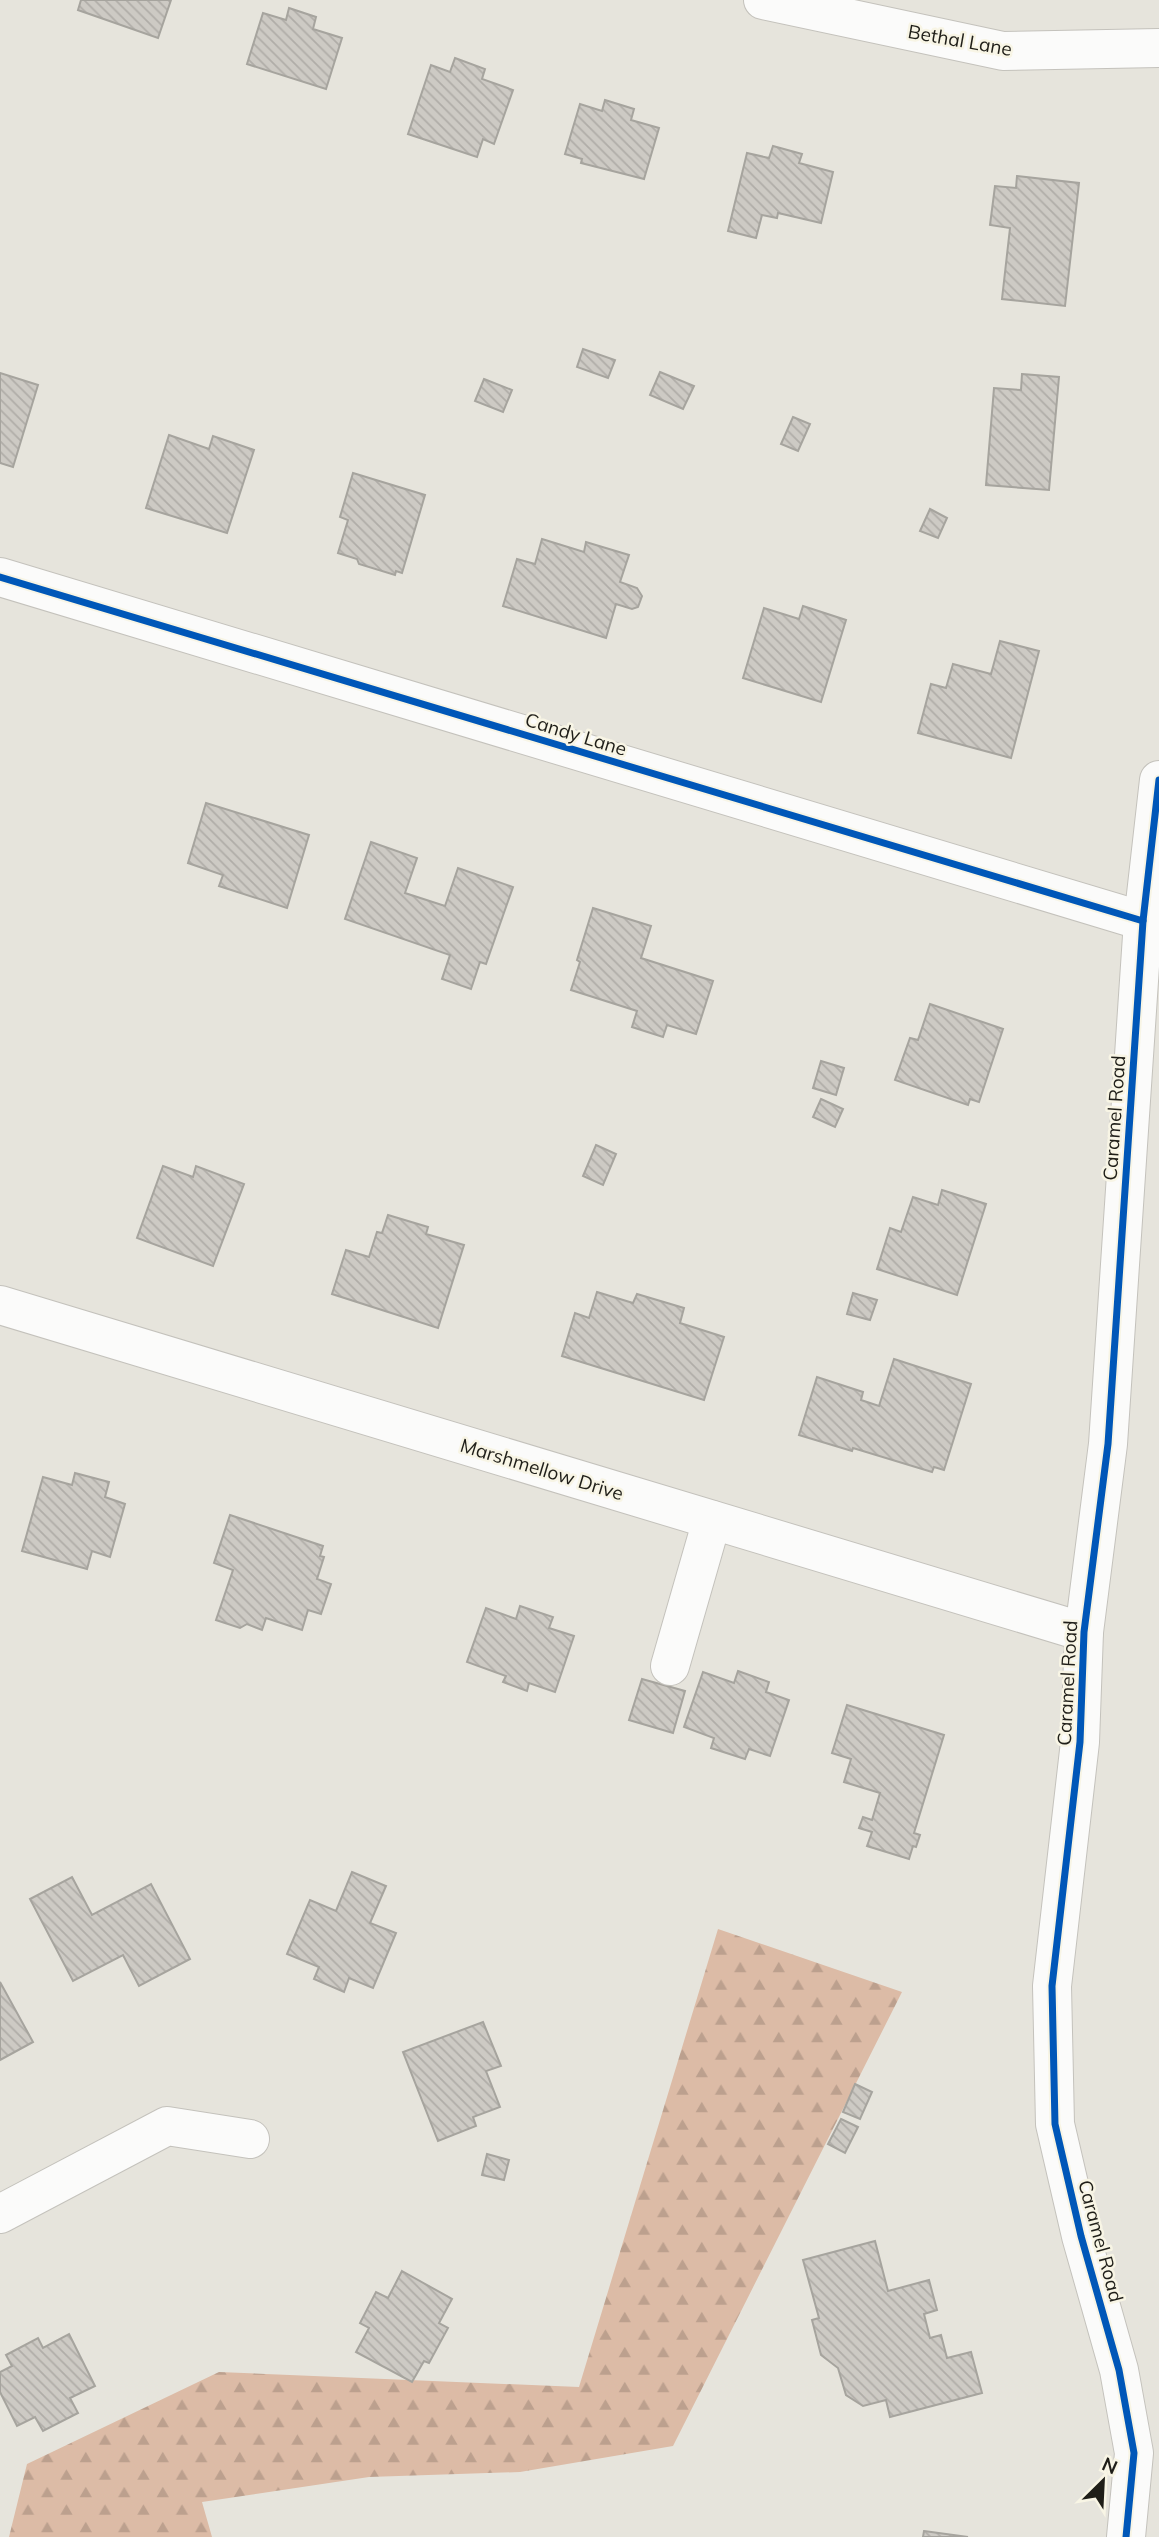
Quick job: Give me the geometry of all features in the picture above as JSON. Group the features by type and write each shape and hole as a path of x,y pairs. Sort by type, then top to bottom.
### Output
{"street":[{"name":"Bethal Lane","path":"763,0 1003,51 1159,48"},
{"name":"Candy Lane","path":"0,577 1143,921"},
{"name":"Caramel Road","path":"1126,2537 1134,2453 1119,2370 1081,2236 1055,2123 1052,1986 1080,1741 1084,1632 1108,1444 1143,921 1159,780"},
{"name":"Marshmellow Drive","path":"0,1305 1084,1632"},
{"path":"670,1666 712,1520"},
{"path":"0,2214 167,2126 250,2139"}],"green space":[{"path":"718,1929 902,1992 673,2446 520,2472 369,2477 202,2502 212,2537 9,2537 27,2464 219,2372 579,2387"}],"building":[{"path":"81,0 171,0 158,38 78,10"},
{"path":"289,8 316,17 313,29 342,38 326,89 247,64 263,13 286,20"},
{"path":"455,58 485,69 482,79 513,90 494,144 483,139 477,157 408,134 431,65 450,72"},
{"path":"605,100 634,109 631,120 659,128 644,179 581,163 582,159 565,154 580,104 602,111"},
{"path":"773,146 802,154 799,163 833,172 821,223 778,213 777,218 762,215 756,238 728,231 747,153 769,158"},
{"path":"1017,176 1079,183 1065,306 1002,299 1010,228 990,225 995,186 1016,188"},
{"path":"583,349 615,360 608,378 577,367"},
{"path":"660,372 694,386 683,409 650,395"},
{"path":"0,373 38,385 13,467 0,463"},
{"path":"1022,374 1059,377 1049,490 986,485 994,388 1021,390"},
{"path":"484,379 512,390 503,412 475,401"},
{"path":"793,417 810,424 798,451 781,444"},
{"path":"169,435 209,449 213,436 254,450 227,533 146,508"},
{"path":"353,473 425,495 402,573 396,571 395,575 359,564 357,559 338,553 348,520 340,517"},
{"path":"930,509 947,518 938,538 920,531"},
{"path":"542,539 584,552 586,542 629,555 620,582 637,588 642,596 638,607 632,609 616,604 606,638 503,606 517,559 535,564"},
{"path":"803,606 846,620 821,702 743,678 764,608 799,619"},
{"path":"1000,641 1039,651 1011,758 918,733 931,684 946,688 953,664 991,674"},
{"path":"206,803 309,835 287,908 219,886 223,875 188,863"},
{"path":"371,842 417,858 405,893 445,906 458,868 513,887 486,964 480,962 471,989 442,979 450,955 345,919"},
{"path":"593,908 651,926 641,958 713,981 696,1034 667,1025 663,1037 632,1027 637,1011 571,990"},
{"path":"930,1004 1003,1029 979,1102 970,1099 968,1105 895,1080 910,1038 918,1040"},
{"path":"821,1061 844,1068 836,1095 813,1088"},
{"path":"821,1099 843,1109 835,1127 813,1117"},
{"path":"596,1145 616,1154 603,1185 583,1176"},
{"path":"163,1166 193,1177 196,1166 244,1184 213,1266 137,1238"},
{"path":"942,1190 986,1204 957,1295 877,1269 890,1228 901,1232 913,1197 938,1205"},
{"path":"388,1215 428,1227 426,1234 464,1245 438,1328 332,1294 346,1250 369,1257 377,1232 382,1233"},
{"path":"597,1292 633,1303 637,1294 684,1308 680,1323 724,1337 704,1400 562,1356 575,1313 589,1318"},
{"path":"853,1293 877,1300 870,1320 847,1314"},
{"path":"894,1359 971,1384 944,1470 934,1467 932,1472 799,1435 817,1377 863,1392 861,1400 879,1406"},
{"path":"75,1473 109,1482 105,1497 125,1504 110,1557 92,1551 87,1569 22,1551 43,1477 72,1485"},
{"path":"230,1515 323,1546 320,1556 324,1557 317,1579 331,1584 321,1614 308,1610 302,1630 266,1618 262,1630 247,1624 240,1628 216,1620 233,1570 214,1563"},
{"path":"520,1606 553,1617 549,1628 574,1636 555,1692 529,1683 527,1691 503,1682 506,1676 467,1662 486,1608 516,1619"},
{"path":"738,1671 769,1682 766,1692 789,1700 770,1756 749,1749 745,1759 711,1748 714,1738 684,1727 703,1672 734,1683"},
{"path":"642,1679 685,1691 673,1733 629,1720"},
{"path":"847,1705 944,1735 914,1833 920,1835 909,1859 867,1846 872,1832 859,1828 863,1817 872,1820 880,1793 844,1782 851,1759 832,1753"},
{"path":"352,1872 386,1886 370,1923 396,1933 373,1988 349,1978 344,1992 314,1979 319,1967 287,1954 310,1900 336,1911"},
{"path":"72,1877 92,1915 151,1884 190,1959 139,1986 123,1955 73,1981 30,1899"},
{"path":"0,1982 33,2042 0,2060"},
{"path":"483,2022 501,2066 486,2071 500,2107 473,2117 476,2126 438,2141 403,2052"},
{"path":"855,2084 872,2092 860,2119 843,2112"},
{"path":"841,2119 858,2127 845,2153 828,2144"},
{"path":"487,2154 509,2160 504,2180 482,2175"},
{"path":"875,2241 888,2291 929,2280 937,2310 924,2314 930,2338 941,2335 947,2358 971,2352 982,2393 890,2417 886,2400 863,2406 846,2395 838,2368 821,2355 812,2320 819,2318 803,2260"},
{"path":"402,2271 452,2299 439,2323 448,2328 429,2363 424,2361 412,2382 356,2352 369,2328 360,2323 376,2292 388,2298"},
{"path":"69,2334 95,2386 70,2398 78,2413 43,2431 35,2417 17,2426 0,2392 0,2372 12,2366 6,2355 38,2338 43,2348"},
{"path":"924,2531 968,2537 923,2537"}],"cycle path":[{"path":"0,577 1143,921"},
{"path":"1126,2537 1134,2453 1119,2370 1081,2236 1055,2124 1052,1986 1080,1742 1084,1632 1108,1444 1143,921 1159,780"}]}
